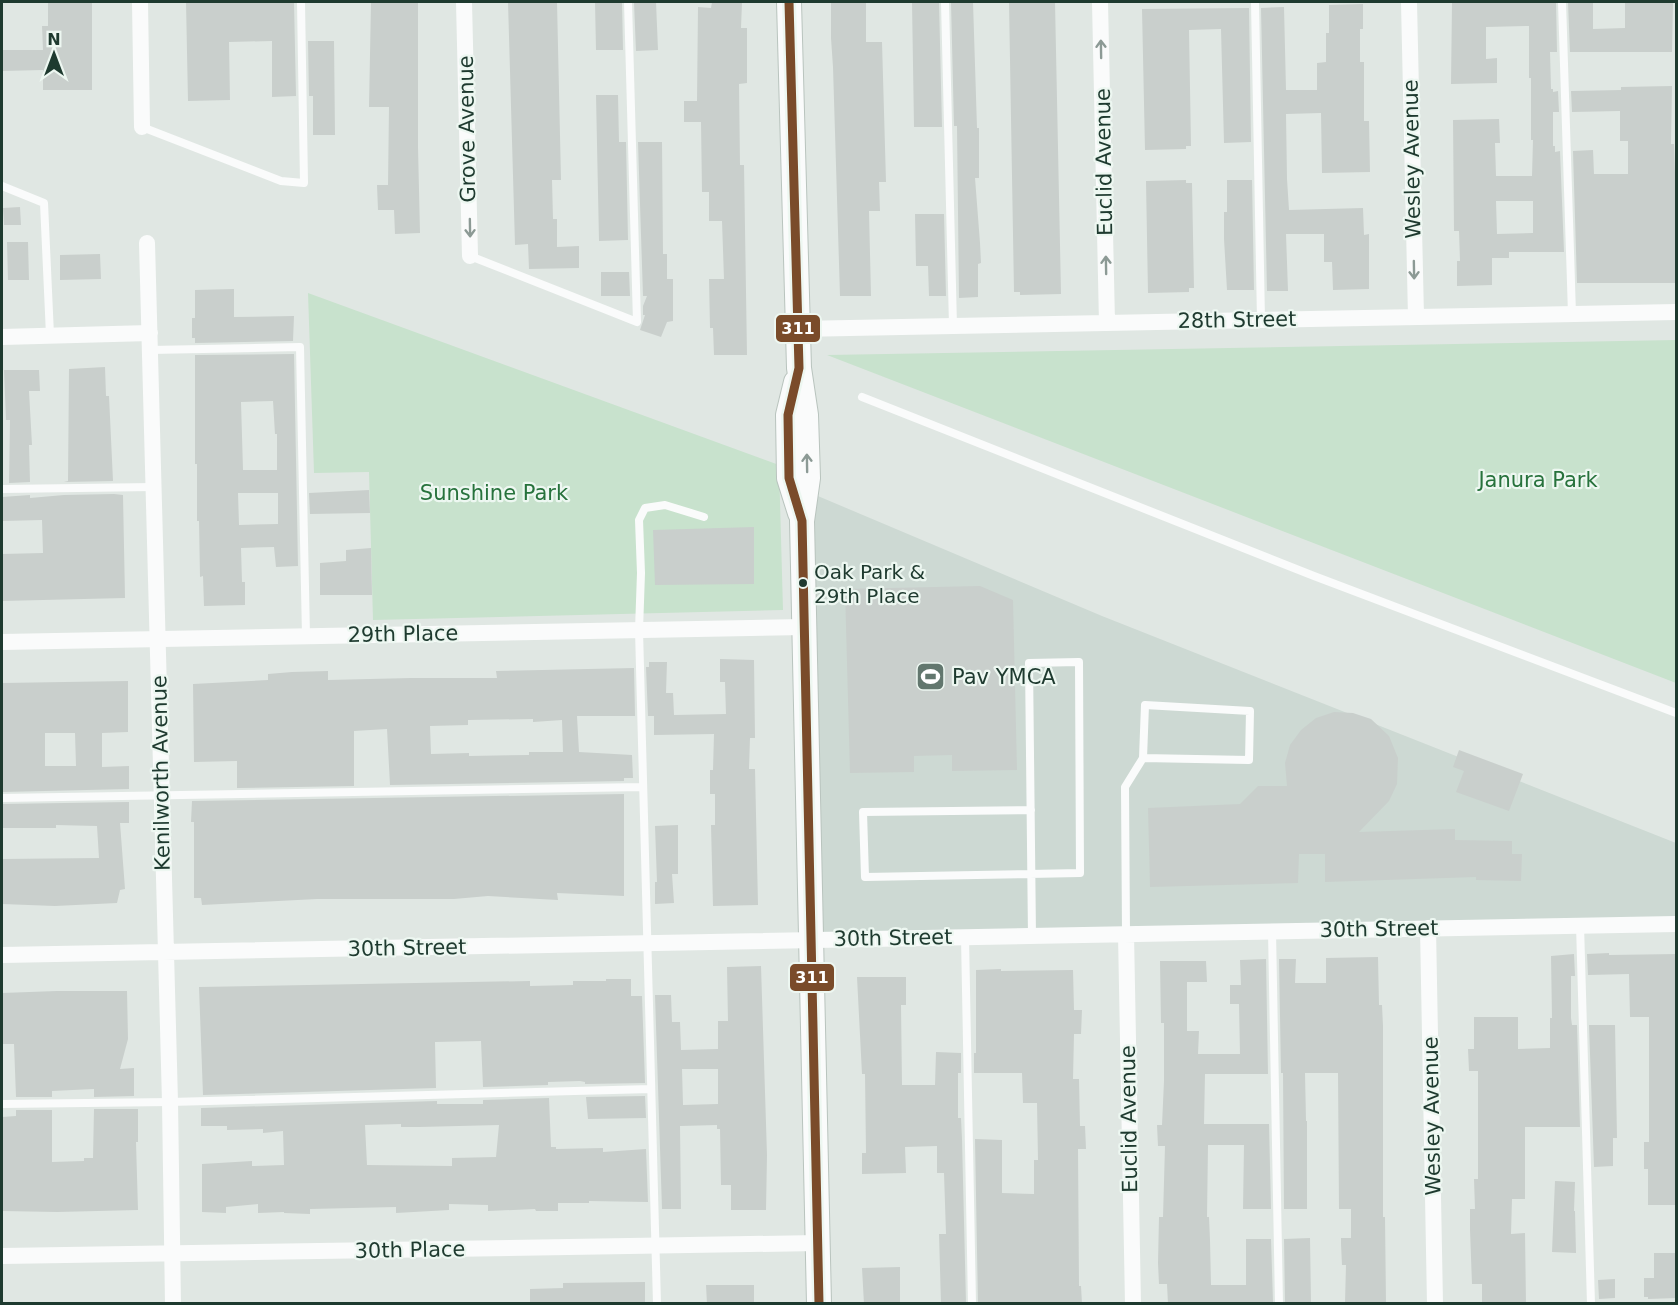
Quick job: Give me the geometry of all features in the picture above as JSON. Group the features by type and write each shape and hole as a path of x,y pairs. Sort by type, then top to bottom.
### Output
{"street":[{"path":"140,2 142,127"},
{"name":"Grove Avenue","path":"464,2 470,256"},
{"path":"789,2 799,368 788,415 789,478 802,522 819,1304"},
{"name":"Euclid Avenue","path":"1100,2 1107,323"},
{"name":"Wesley Avenue","path":"1409,2 1416,317"},
{"name":"Kenilworth Avenue","path":"147,243 170,1102 173,1304"},
{"name":"28th Street","path":"798,329 1677,312"},
{"path":"2,337 50,335 150,341"},
{"name":"29th Place","path":"2,642 804,627"},
{"name":"30th Street","path":"2,955 1677,924"},
{"name":"Wesley Avenue","path":"1428,928 1435,1304"},
{"name":"Euclid Avenue","path":"1126,934 1133,1304"},
{"name":"30th Place","path":"2,1256 818,1243"}],"lane":[{"path":"142,127 281,181 304,183 301,2"},
{"path":"470,256 637,322 628,2"},
{"path":"945,2 952,326"},
{"path":"1255,2 1262,320"},
{"path":"1562,2 1572,314"},
{"path":"2,186 44,203 50,335"},
{"path":"150,341 300,347 306,636"},
{"path":"862,397 1314,576 1677,713"},
{"path":"2,489 154,487"},
{"path":"657,1304 639,630 641,573 639,520 645,508 665,505 704,517"},
{"path":"1031,810 863,812 865,878 1031,875 1080,873 1079,662 1029,663 1031,810 1031,875 1032,936"},
{"path":"1126,934 1125,787 1143,758 1145,705 1250,711 1249,760 1143,758"},
{"path":"2,798 644,787"},
{"path":"1580,925 1591,1304"},
{"path":"1272,932 1279,1304"},
{"path":"965,937 972,1304"},
{"path":"2,1104 170,1102 651,1089"}],"shaded area":[{"path":"806,491 1102,616 1676,843 1676,917 816,935"}],"green space":[{"name":"Sunshine Park","path":"308,293 779,465 783,610 373,620 369,472 314,473"},
{"name":"Janura Park","path":"1676,340 1676,683 827,355"}],"building":[{"path":"48,2 92,2 92,90 43,90 43,70 2,71 2,50 43,50 42,26 48,26"},
{"path":"186,2 294,2 296,96 272,97 272,41 229,42 230,100 188,101"},
{"path":"371,2 418,2 420,233 395,234 394,210 378,210 377,185 388,185 389,107 369,107"},
{"path":"508,2 557,2 561,180 552,180 553,219 557,219 557,247 579,246 579,268 529,269 528,244 515,245"},
{"path":"595,2 622,3 623,50 596,50"},
{"path":"634,2 656,2 658,50 636,51"},
{"path":"712,2 742,2 741,28 747,28 747,83 739,84 740,165 744,165 747,355 714,355 713,328 710,328 709,279 724,279 722,221 709,221 709,192 702,192 701,122 684,122 684,101 697,101 698,7 711,8"},
{"path":"831,2 866,2 866,42 882,42 886,182 879,182 880,211 869,211 871,296 840,296"},
{"path":"912,2 939,2 942,127 914,127"},
{"path":"951,2 973,2 977,128 979,128 979,178 975,178 981,263 978,264 978,297 959,298 957,126 954,126"},
{"path":"1009,2 1055,2 1061,294 1020,295 1020,292 1014,292"},
{"path":"1556,2 1557,52 1550,52 1551,89 1553,92 1558,91 1559,112 1553,112 1553,146 1555,146 1555,152 1560,151 1564,252 1509,252 1509,258 1492,258 1492,285 1457,286 1457,261 1460,261 1459,231 1454,231 1453,120 1499,119 1500,143 1495,143 1496,176 1532,176 1529,26 1486,27 1486,59 1497,58 1497,83 1451,84 1452,3","holes":["1496,201 1533,201 1533,233 1497,234"]},
{"path":"1568,2 1593,2 1593,29 1625,28 1625,2 1673,2 1672,52 1570,52"},
{"path":"1363,4 1360,62 1364,62 1364,121 1369,121 1370,172 1322,173 1321,113 1286,114 1287,179 1289,210 1363,208 1364,235 1369,234 1369,289 1333,290 1332,262 1324,262 1324,234 1286,234 1288,291 1267,291 1261,8 1284,7 1286,90 1317,90 1317,63 1326,62 1329,5"},
{"path":"1249,8 1251,142 1224,143 1221,29 1189,30 1191,146 1186,146 1186,149 1145,150 1142,9"},
{"path":"308,41 334,41 335,135 313,135 313,96 309,96"},
{"path":"1672,86 1671,144 1674,144 1677,283 1577,283 1573,151 1593,150 1594,174 1628,174 1628,141 1620,141 1620,111 1572,112 1571,91"},
{"path":"596,95 618,95 619,142 626,142 628,240 599,241"},
{"path":"638,142 662,142 663,254 667,254 667,279 673,279 673,321 667,322 661,337 640,330 645,315 643,315 643,306 647,296 643,296"},
{"path":"1186,180 1186,183 1192,183 1194,288 1189,288 1189,292 1148,293 1146,181"},
{"path":"1227,180 1252,180 1254,290 1227,290 1224,212 1227,212"},
{"path":"20,207 21,225 4,225 3,208"},
{"path":"915,214 944,214 946,296 929,296 928,266 916,266"},
{"path":"7,242 28,242 29,280 8,280"},
{"path":"100,254 101,279 60,280 60,255"},
{"path":"601,272 629,272 630,296 601,296"},
{"path":"234,289 234,317 294,316 293,341 195,343 195,338 192,338 192,318 195,318 195,290"},
{"path":"294,354 298,566 276,567 274,547 241,548 245,605 204,606 203,576 200,577 199,521 197,521 195,355","holes":["273,401 275,434 277,434 277,470 243,470 241,402","238,493 278,493 278,524 239,525"]},
{"path":"105,367 106,396 109,396 113,481 64,482 68,481 69,369"},
{"path":"4,370 39,370 40,391 29,391 32,445 29,445 30,482 9,483 10,420 6,420"},
{"path":"369,490 370,513 310,514 309,493"},
{"path":"123,495 125,598 2,601 2,554 43,553 42,520 2,521 2,497"},
{"path":"754,527 754,584 655,585 653,530"},
{"path":"371,548 372,595 320,595 320,563 346,561 346,550"},
{"name":"Pav YMCA","path":"980,586 1013,600 1017,770 952,771 952,755 914,756 914,772 850,773 845,589"},
{"path":"720,659 754,660 755,738 750,738 749,769 755,769 758,905 713,906 711,825 715,825 715,794 710,794 710,770 713,770 714,734 654,735 654,716 648,716 646,667 649,667 649,662 667,662 666,693 673,693 674,715 726,714 725,682 720,682"},
{"path":"634,668 635,716 577,716 579,752 632,755 633,778 624,778 624,781 390,785 387,729 354,731 354,786 237,788 237,761 194,762 193,684 268,680 268,674 292,672 328,671 328,680 497,678 496,671","holes":["533,719 533,722 562,720 563,752 469,756 469,753 431,754 430,726 468,725 468,720"]},
{"path":"128,681 128,732 102,733 102,767 129,766 129,789 2,792 2,683","holes":["45,733 75,733 76,766 45,766"]},
{"path":"1334,712 1353,713 1371,719 1389,736 1398,758 1397,784 1389,801 1359,832 1455,829 1455,840 1512,841 1512,854 1522,854 1521,881 1476,880 1476,877 1325,882 1325,854 1299,854 1298,883 1150,887 1148,808 1240,804 1258,786 1287,786 1285,763 1290,745 1301,730 1316,718"},
{"path":"1459,750 1523,774 1509,811 1456,792 1464,771 1453,767"},
{"path":"624,794 624,896 557,893 558,900 488,896 454,899 317,899 202,905 201,898 194,898 192,801"},
{"path":"129,802 129,823 120,823 125,889 120,890 117,903 55,906 2,904 2,859 99,858 97,826 56,825 56,828 2,828 2,804"},
{"path":"678,825 678,874 672,874 674,903 655,904 655,882 657,882 655,826"},
{"path":"1609,953 1609,955 1677,954 1677,1205 1648,1205 1648,1169 1644,1169 1644,1142 1649,1142 1649,1017 1630,1017 1629,974 1588,975 1587,954"},
{"path":"1574,954 1575,976 1571,976 1571,1018 1572,1025 1577,1025 1580,1127 1525,1127 1525,1199 1512,1199 1511,1234 1525,1233 1526,1304 1482,1304 1482,1284 1472,1284 1470,1230 1470,1209 1475,1209 1474,1179 1478,1179 1478,1071 1469,1071 1468,1049 1474,1049 1474,1017 1518,1017 1518,1049 1550,1048 1551,956"},
{"path":"1378,957 1379,1005 1382,1005 1383,1026 1383,1217 1385,1217 1386,1304 1345,1303 1346,1265 1342,1265 1341,1238 1351,1238 1351,1209 1339,1209 1338,1073 1305,1073 1307,1209 1284,1209 1279,959 1296,959 1295,983 1326,983 1326,958"},
{"path":"1266,959 1268,1074 1205,1074 1204,1124 1269,1124 1271,1209 1243,1209 1244,1145 1208,1145 1207,1217 1209,1217 1211,1285 1246,1285 1246,1239 1271,1239 1273,1303 1168,1304 1167,1284 1159,1284 1158,1263 1159,1217 1163,1217 1165,1146 1158,1146 1157,1125 1162,1125 1164,1081 1164,1023 1161,1023 1160,961 1206,961 1207,982 1187,982 1187,1031 1199,1031 1198,1054 1240,1054 1239,1004 1230,1004 1230,985 1241,985 1240,960"},
{"path":"761,966 767,1155 766,1210 731,1210 731,1185 721,1185 720,1129 717,1129 717,1125 680,1126 681,1209 662,1209 655,995 671,995 672,1022 680,1022 681,1050 718,1049 718,1021 728,1021 727,967","holes":["682,1069 718,1069 718,1104 683,1105"]},
{"path":"1001,969 1001,971 1073,970 1074,1010 1082,1010 1081,1034 1074,1034 1073,1079 1079,1079 1080,1126 1085,1126 1086,1149 1078,1149 1079,1286 1081,1286 1082,1304 978,1304 975,1139 1002,1140 1002,1193 1034,1194 1034,1160 1038,1160 1037,1103 1023,1103 1022,1073 974,1073 976,970"},
{"path":"857,977 906,977 906,1005 901,1005 902,1085 935,1085 936,1052 961,1053 961,1073 958,1073 958,1118 961,1118 962,1139 966,1304 941,1304 939,1234 946,1234 944,1173 937,1173 937,1146 905,1147 906,1173 862,1174 862,1153 866,1153 865,1074 862,1074"},
{"path":"606,979 631,979 631,996 642,996 645,1083 585,1084 580,1081 548,1082 548,1085 483,1087 481,1041 435,1042 436,1088 203,1095 199,987 530,981 530,986 573,985 573,981 606,981"},
{"path":"127,991 128,1039 120,1069 134,1068 134,1096 94,1097 94,1089 52,1091 52,1097 16,1097 14,1044 3,1044 2,1039 2,993"},
{"path":"1589,1025 1615,1025 1617,1138 1613,1138 1613,1166 1594,1167"},
{"path":"645,1096 646,1118 588,1119 586,1097"},
{"path":"549,1098 551,1147 556,1147 556,1149 603,1148 603,1152 646,1149 648,1202 558,1203 558,1211 536,1211 535,1209 488,1211 488,1205 449,1204 449,1210 396,1213 396,1207 310,1209 310,1214 258,1213 258,1204 226,1207 226,1213 202,1212 202,1164 252,1161 252,1166 284,1165 283,1131 263,1133 263,1129 227,1130 227,1126 201,1126 201,1108 437,1101 437,1104 483,1104 483,1100","holes":["401,1124 401,1127 499,1125 496,1157 452,1158 452,1166 367,1165 365,1125"]},
{"path":"94,1109 138,1109 138,1142 136,1142 138,1210 2,1211 2,1117 16,1116 16,1110 52,1110 52,1162 84,1161 84,1158 93,1158"},
{"path":"1555,1181 1575,1182 1576,1253 1552,1252"},
{"path":"1310,1238 1311,1303 1285,1303 1284,1239"},
{"path":"1654,1253 1677,1253 1677,1298 1648,1299 1644,1297 1644,1278 1654,1278"},
{"path":"900,1267 900,1304 864,1304 862,1268"},
{"path":"1615,1279 1615,1298 1599,1299 1598,1280"},
{"path":"645,1282 645,1304 530,1304 530,1289 563,1288 563,1283"},
{"path":"706,1285 754,1285 754,1304 707,1304"}],"transit line":[{"name":"311","path":"789,2 799,368 788,415 789,478 802,521 819,1304"}],"place":[{"name":"Oak Park & 29th Place","path":"803,583"},
{"name":"Pav YMCA","path":"931,677"}]}
